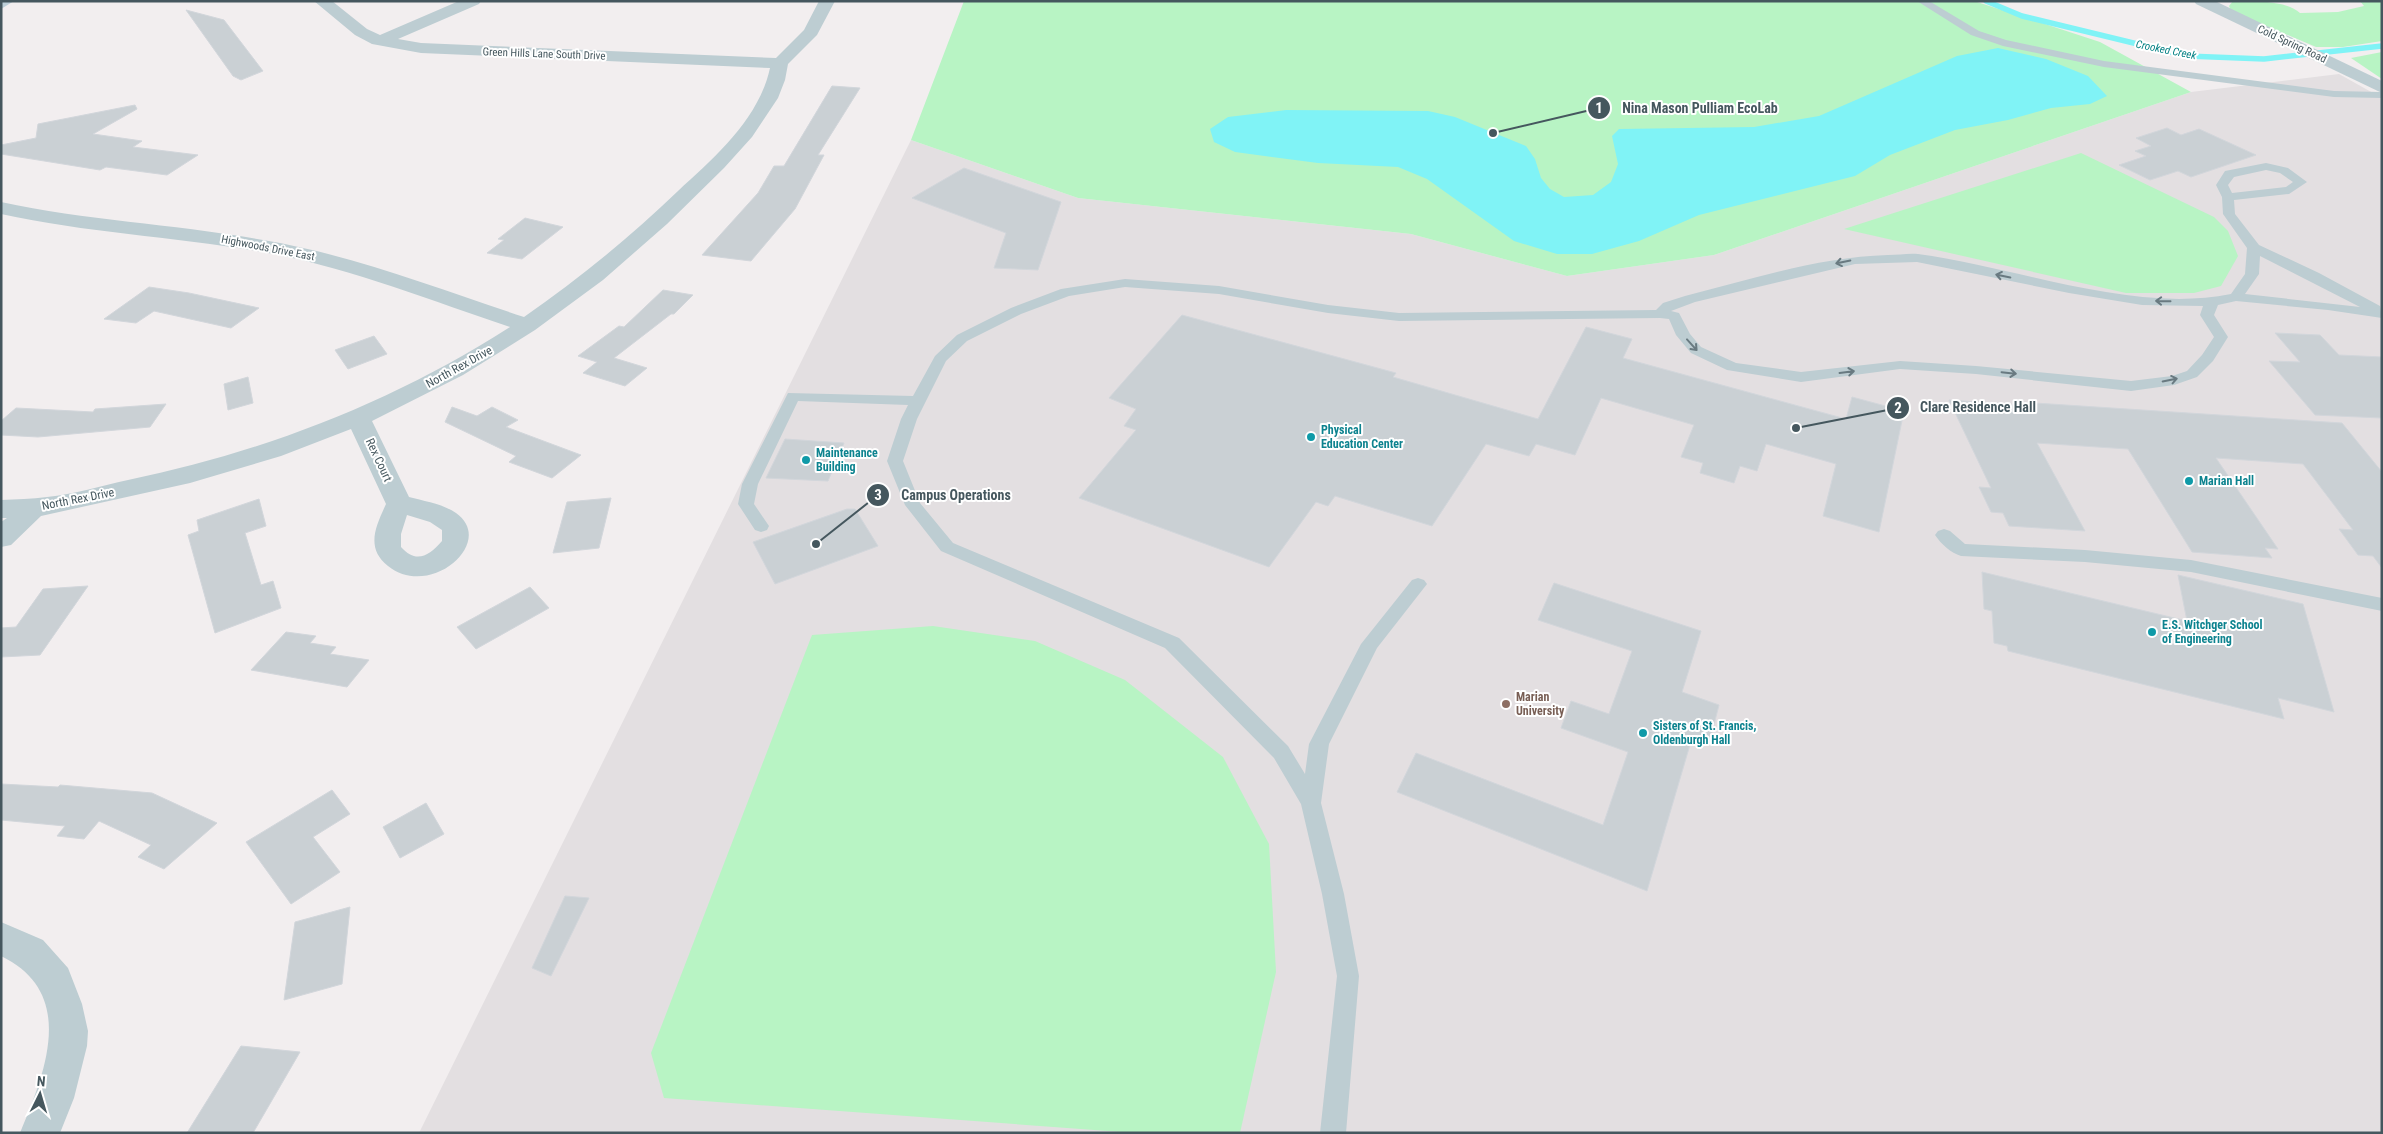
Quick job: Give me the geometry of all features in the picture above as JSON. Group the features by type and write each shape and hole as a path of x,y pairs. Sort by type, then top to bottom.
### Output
{"main road":[{"path":"1,4 6,1"}],"street":[{"name":"Green Hills Lane South Drive","path":"322,1 361,32 381,42 435,50 780,63"},
{"path":"381,42 473,1"},
{"path":"780,63 811,32 827,1"},
{"name":"Cold Spring Road","path":"2202,1 2382,88"},
{"name":"North Rex Drive","path":"1,509 71,502 224,465 280,447 358,417 450,373 527,325 634,242 704,176 765,105 775,86 780,63"},
{"name":"Highwoods Drive East","path":"1,208 46,218 222,239 323,259 380,275 527,325"},
{"name":"Rex Court","path":"358,417 399,504"},
{"path":"1,538 34,507"},
{"path":"1,938 30,952 55,980 64,1004 69,1031 68,1046 55,1098 40,1133"}],"lane":[{"path":"1922,1 1976,33 2003,42 2104,64 2334,94 2382,95"},
{"path":"2228,197 2289,190 2300,182 2294,175 2280,168 2257,166 2229,174 2222,185 2228,197 2229,214 2254,248 2314,276 2382,313"},
{"path":"2236,297 2252,274 2254,248"},
{"path":"1660,314 1668,306 1690,299 1790,274 1855,260 1917,258 2068,290 2132,299 2212,302 2236,297 2382,313"},
{"path":"1332,1133 1348,976 1333,894 1311,803 1281,752 1172,643 947,547 913,505 895,461 909,419 940,359 962,338 1016,311 1066,292 1125,283 1219,290 1328,309 1399,317 1660,314 1674,316 1683,335 1696,350 1732,367 1801,377 1900,365 1976,370 2131,386 2174,380 2192,374 2208,358 2220,337 2207,315 2212,302"},
{"path":"761,526 746,504 750,484 794,396 918,401"},
{"path":"1944,535 1961,550 2012,554 2085,556 2191,566 2382,605"},
{"path":"1311,803 1319,744 1370,644 1418,584"}],"shaded area":[{"name":"Marian University","path":"2339,74 2382,98 2382,1133 419,1133 911,140 1078,198 1411,234 1567,276 1714,255 2191,92"}],"green space":[{"path":"964,1 1974,1 2100,42 2191,92 1714,255 1567,276 1411,234 1078,198 911,140"},
{"path":"2233,1 2278,3 2300,13 2338,12 2364,6 2360,1 2382,1 2382,41 2343,47 2316,47 2231,11 2229,6"},
{"path":"2382,52 2382,79 2351,58"},
{"path":"2081,153 2214,217 2228,231 2238,256 2221,286 2194,293 2126,293 1844,229"},
{"path":"933,626 1035,641 1125,680 1223,757 1269,844 1276,972 1240,1133 1135,1133 664,1098 651,1053 812,635"}],"water":[{"path":"1998,48 2046,59 2088,76 2107,96 2090,104 2051,108 2008,120 1955,130 1890,155 1855,176 1699,215 1639,241 1592,254 1557,254 1514,241 1427,179 1398,167 1318,163 1235,152 1214,142 1210,129 1228,117 1286,110 1428,111 1455,117 1526,146 1535,159 1541,178 1550,189 1564,197 1593,195 1611,182 1618,164 1612,136 1619,129 1754,127 1819,116 1957,56"}],"building":[{"path":"186,10 224,20 263,71 241,80 233,76"},
{"path":"832,86 860,88 818,155 824,155 795,209 751,261 702,255 758,193 774,166 784,166"},
{"path":"135,105 137,109 93,134 142,141 133,147 198,155 167,175 106,167 100,170 1,154 1,145 36,138 38,124"},
{"path":"2167,128 2181,135 2199,129 2256,155 2191,177 2178,171 2150,180 2119,165 2146,156 2135,151 2151,146 2136,138"},
{"path":"964,168 1061,202 1038,270 994,268 1006,233 912,198"},
{"path":"525,218 563,227 522,259 487,253 504,240 498,239"},
{"path":"149,287 189,293 259,308 231,328 154,311 136,323 104,319"},
{"path":"663,290 693,295 674,314 671,314 614,358 647,368 625,386 583,373 597,362 578,356 619,326 624,327"},
{"name":"Physical Education Center","path":"1182,315 1396,373 1393,377 1538,419 1586,327 1632,339 1623,358 1846,419 1852,397 1904,411 1879,532 1823,516 1836,464 1766,444 1757,471 1740,466 1734,483 1700,473 1703,463 1681,457 1694,425 1601,398 1575,455 1536,444 1529,456 1486,444 1432,526 1335,496 1328,506 1316,502 1269,567 1079,498 1136,430 1124,426 1136,409 1109,398"},
{"path":"2275,333 2320,335 2339,355 2382,357 2382,418 2315,415 2269,361 2300,362"},
{"path":"374,336 387,354 348,369 335,350"},
{"path":"248,377 253,403 228,410 224,384"},
{"name":"Marian Hall","path":"1949,400 2021,405 2019,402 2342,423 2382,472 2382,568 2373,556 2358,555 2339,529 2353,530 2303,464 2216,458 2278,549 2265,548 2272,558 2192,552 2128,449 2037,443 2085,531 2009,526 2003,513 1991,512 1979,487 1991,488"},
{"path":"166,404 150,427 38,437 1,435 1,421 16,408 93,412 95,409"},
{"path":"452,407 477,416 492,407 518,420 506,427 581,455 552,478 509,462 516,456 445,422"},
{"name":"Maintenance Building","path":"785,439 844,443 828,481 766,478"},
{"path":"611,498 599,548 553,553 567,502"},
{"path":"259,499 266,526 245,533 261,585 273,581 281,608 215,633 188,535 199,531 197,520"},
{"path":"847,509 855,509 878,546 775,584 753,542"},
{"name":"E.S. Witchger School of Engineering","path":"1982,572 2187,621 2178,575 2303,604 2334,712 2278,698 2284,719 2008,651 2007,646 1994,643 1992,611 1984,609"},
{"name":"Sisters of St. Francis, Oldenburgh Hall","path":"1554,583 1701,631 1682,692 1719,705 1709,744 1692,738 1647,891 1397,792 1416,753 1603,825 1628,752 1561,728 1571,701 1609,714 1632,651 1538,620"},
{"path":"88,586 40,655 1,657 1,628 16,627 43,589"},
{"path":"530,587 549,608 476,649 457,627"},
{"path":"286,632 316,636 310,643 336,647 330,654 369,660 347,687 251,670"},
{"path":"1,784 58,787 60,785 152,793 217,823 164,869 138,857 151,845 99,821 84,839 57,836 65,826 1,820"},
{"path":"332,790 350,814 313,837 340,872 291,904 246,842"},
{"path":"426,803 444,834 400,858 383,827"},
{"path":"565,896 589,898 551,976 532,968"},
{"path":"350,907 342,984 284,1000 295,922"},
{"path":"241,1046 300,1052 253,1133 187,1133"}],"waterway":[{"name":"Crooked Creek","path":"1986,1 2022,16 2187,56 2264,59 2382,46"}],"place":[{"name":"Nina Mason Pulliam EcoLab","path":"1493,133"},
{"name":"Clare Residence Hall","path":"1796,428"},
{"name":"Physical Education Center","path":"1311,437"},
{"name":"Maintenance Building","path":"806,460"},
{"name":"Marian Hall","path":"2189,481"},
{"name":"Campus Operations","path":"816,544"},
{"name":"E.S. Witchger School of Engineering","path":"2152,632"},
{"name":"Marian University","path":"1506,704"},
{"name":"Sisters of St. Francis, Oldenburgh Hall","path":"1643,733"}]}
